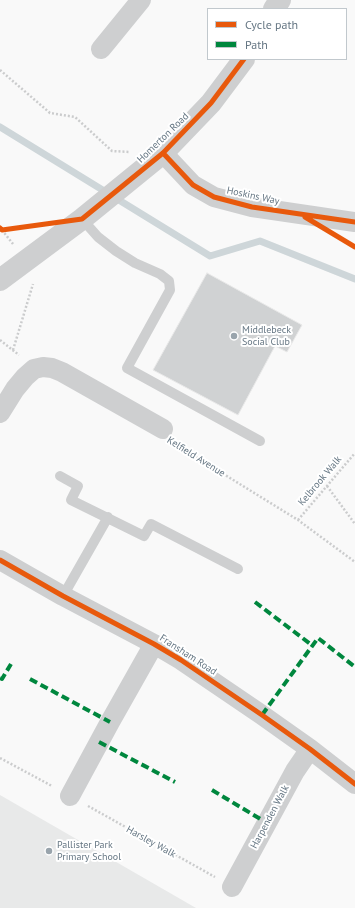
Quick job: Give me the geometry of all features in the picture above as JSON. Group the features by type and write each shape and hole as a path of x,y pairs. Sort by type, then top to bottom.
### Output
{"street":[{"path":"101,49 141,0"},
{"name":"Homerton Road","path":"0,280 82,219 163,153 211,103 243,60"},
{"name":"Hoskins Way","path":"163,153 193,185 214,197 252,207 355,222"},
{"name":"Kelfield Avenue","path":"0,413 14,389 25,377 34,369 43,367 52,368 62,372 163,429"},
{"name":"Fransham Road","path":"0,560 181,660 310,749 355,784"},
{"path":"70,796 154,644"},
{"name":"Harpenden Walk","path":"232,887 295,771 310,749"}],"lane":[{"path":"82,219 98,237 116,251 135,263 160,274 169,281 170,290 127,368 260,440"},
{"path":"60,476 78,486 71,500 144,536 152,524 238,569"},
{"path":"63,596 108,517"}],"path":[{"path":"0,70 50,113 75,117 112,151 163,153"},
{"path":"327,486 355,524"}],"shaded area":[{"name":"Pallister Park Primary School","path":"0,795 196,908 0,908"}],"building":[{"name":"Middlebeck Social Club","path":"207,273 302,325 287,352 275,346 238,415 153,370"}],"waterway":[{"path":"0,127 210,256 260,241 355,279"}],"marked path":[{"path":"255,602 313,646"},
{"path":"262,715 318,638 355,667"},
{"path":"0,678 2,679 11,664"},
{"path":"30,679 110,722"},
{"path":"99,742 175,782"},
{"path":"212,790 267,823"}],"cycle path":[{"path":"0,228 2,230 82,219 163,153 211,103 243,60"},
{"path":"163,153 193,185 214,197 252,207 355,222"},
{"path":"305,217 355,247"},
{"path":"0,560 181,660 310,749 355,784"}],"place":[{"name":"Middlebeck Social Club","path":"234,336"},
{"name":"Pallister Park Primary School","path":"49,851"}]}
